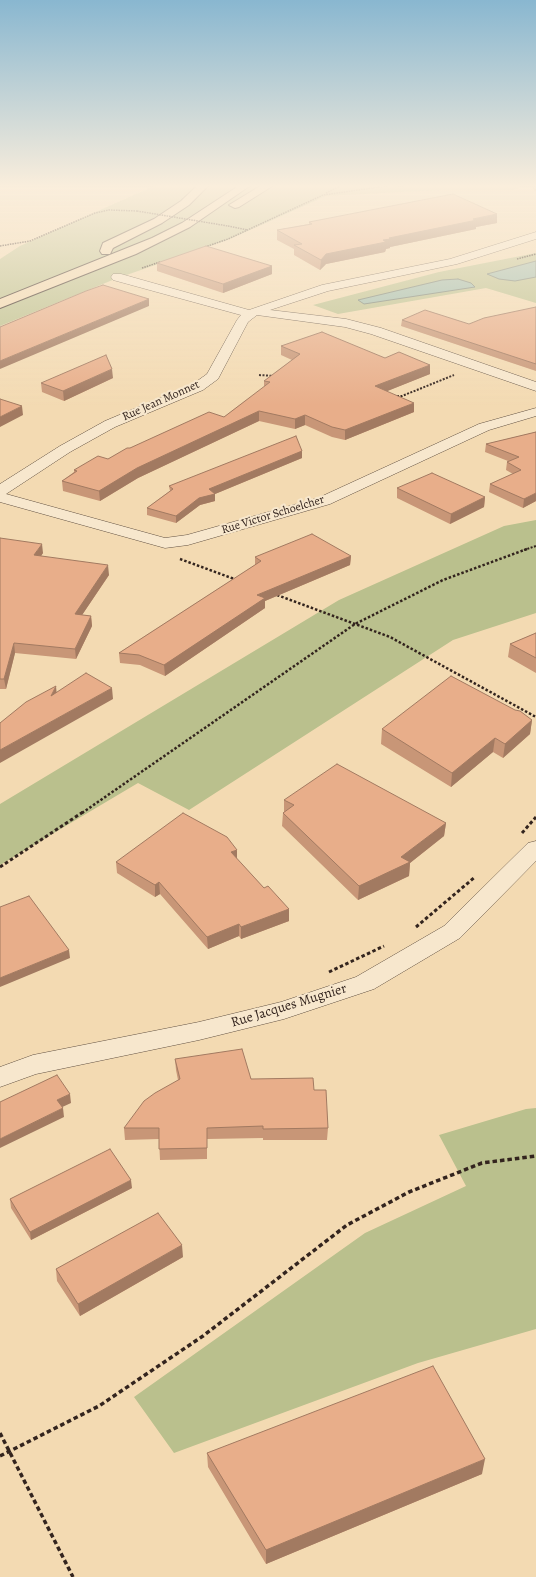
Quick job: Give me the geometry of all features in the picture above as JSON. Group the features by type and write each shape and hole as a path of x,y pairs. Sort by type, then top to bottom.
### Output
{"highway":[{"path":"0,292 86,259"},
{"path":"0,304 113,259"}],"street":[{"name":"Rue Jean Monnet","path":"0,491 65,449 110,424 198,387 214,376 243,320 253,312 283,300 326,288 463,259"},
{"path":"117,276 253,312 326,320 369,329 536,387"},
{"name":"Rue Victor Schoelcher","path":"0,497 165,543 188,540 324,501 484,428 536,412"},
{"name":"Rue Jacques Mugnier","path":"0,1077 33,1065 205,1030 284,1010 365,983 452,932 528,841"}],"path":[{"path":"117,276 162,261"},
{"path":"394,396 402,396 460,373"},
{"path":"259,375 279,376"},
{"path":"0,868 20,856 356,624 443,580 536,546"},
{"path":"179,558 238,580"},
{"path":"274,594 390,637 536,717"},
{"path":"528,841 536,817"},
{"path":"415,928 481,872"},
{"path":"325,974 390,943"},
{"path":"0,1456 99,1406 203,1336 347,1225 409,1192 482,1164 536,1156"},
{"path":"0,1433 73,1577"}],"green space":[{"path":"0,259 174,259 115,279 0,326"},
{"path":"507,259 536,259 536,303 486,288 338,314 313,305 439,272"},
{"path":"536,520 536,613 453,640 189,810 138,783 0,865 0,804 339,600 504,526"},
{"path":"536,1108 536,1329 418,1363 174,1453 134,1397 365,1233 466,1186 439,1135 526,1109"}],"shaded area":[{"path":"536,261 536,277 515,281 499,279 487,274"},
{"path":"458,279 471,283 475,287 364,304 358,300 442,280"}],"building":[{"path":"170,259 248,259 272,266 223,284 157,263"},
{"path":"103,285 149,299 0,361 0,327"},
{"path":"536,307 536,364 402,320 425,310 469,324 484,318"},
{"path":"322,332 385,358 399,352 430,365 375,386 414,403 345,430 332,427 305,415 295,419 259,411 137,468 99,491 62,481 77,471 74,470 98,456 108,459 127,448 130,448 209,412 224,417 270,382 264,381 300,354 281,346"},
{"path":"106,355 112,369 63,391 41,383"},
{"path":"0,399 22,406 0,417"},
{"path":"536,432 536,493 524,499 490,484 521,470 507,462 519,457 486,444"},
{"path":"296,436 302,451 209,489 215,494 199,498 176,516 147,508 173,489 169,486"},
{"path":"432,473 485,497 451,514 397,488"},
{"path":"312,534 351,556 257,595 265,598 164,665 139,655 119,653 261,561 255,557"},
{"path":"0,538 42,544 34,555 108,565 75,614 91,616 75,649 14,643 4,679 0,679"},
{"path":"536,633 536,658 510,644"},
{"path":"86,673 112,688 0,750 0,723 26,702 56,686 51,696"},
{"path":"451,676 515,710 520,711 532,720 505,744 495,738 452,773 382,729"},
{"path":"337,764 446,823 401,857 410,862 359,886 283,813 294,805 284,800"},
{"path":"183,813 227,837 237,850 231,852 264,888 268,886 289,909 241,927 239,924 207,937 159,882 155,885 116,862"},
{"path":"29,896 69,950 0,978 0,907"},
{"path":"242,1049 251,1079 313,1078 314,1090 326,1090 328,1128 263,1129 263,1126 207,1128 207,1148 159,1149 159,1128 124,1128 144,1101 180,1079 175,1059"},
{"path":"57,1075 70,1094 57,1100 63,1108 0,1139 0,1102"},
{"path":"110,1149 131,1180 30,1232 10,1199"},
{"path":"158,1213 182,1245 78,1304 56,1269"},
{"path":"433,1366 485,1459 266,1550 207,1453"}]}
